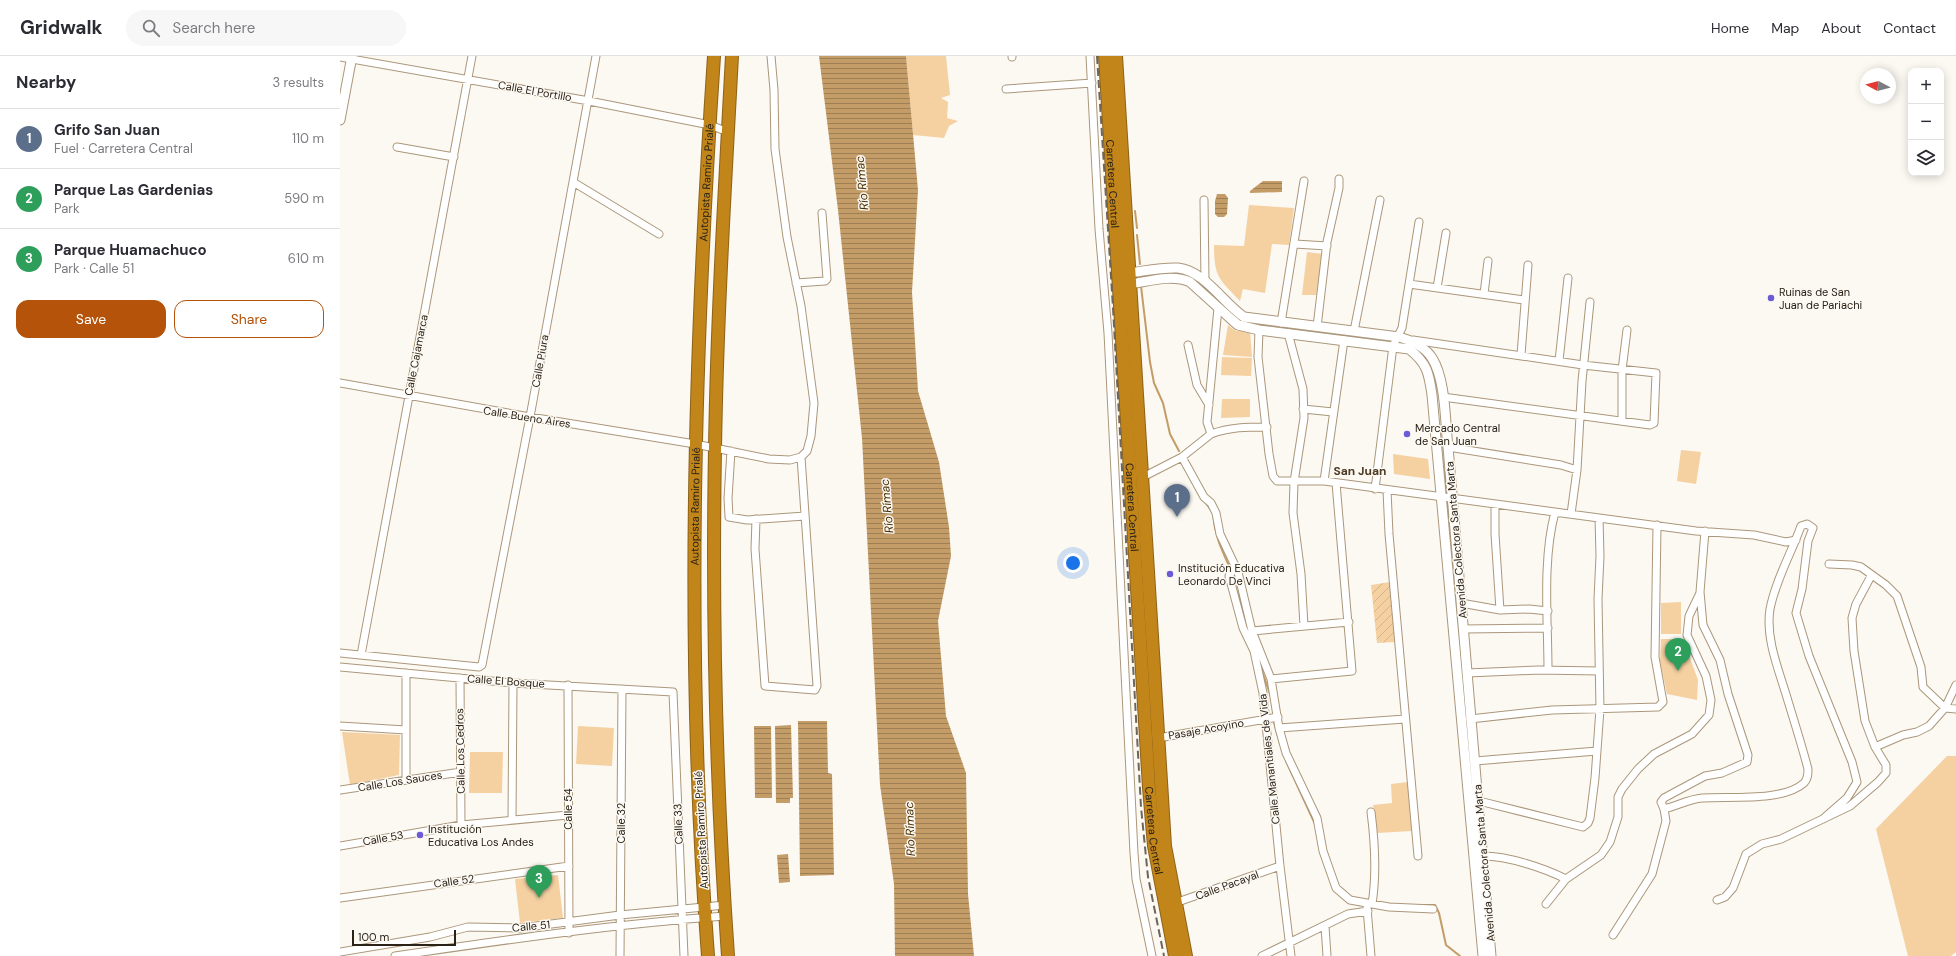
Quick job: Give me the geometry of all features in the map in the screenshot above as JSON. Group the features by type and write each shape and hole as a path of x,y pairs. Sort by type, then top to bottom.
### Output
{"highway":[{"name":"Autopista Ramiro Prialé","path":"708,956 704,912 696,742 694,582 695,444 714,56"},
{"name":"Autopista Ramiro Prialé","path":"728,956 718,784 715,654 715,448 732,56"},
{"name":"Carretera Central","path":"1105,56 1116,138 1130,278 1136,478 1135,555 1154,846 1174,956"},
{"name":"Carretera Central","path":"1116,56 1116,138 1136,478 1158,738 1165,846 1186,956"}],"street":[{"name":"Calle Cajamarca","path":"362,655 472,56"},
{"name":"Calle Piura","path":"482,665 530,417 589,101 596,56"},
{"path":"756,519 755,549 765,686 815,690 817,686 801,457 807,451 811,436 814,403 801,306 787,237 775,150 774,90 771,56"},
{"path":"1090,56 1099,229 1108,332 1134,853 1136,879 1152,956"},
{"name":"Calle El Portillo","path":"340,57 589,101 710,125 728,132"},
{"path":"340,120 352,58"},
{"path":"1006,90 1092,83"},
{"path":"397,148 454,157"},
{"path":"1317,327 1327,246 1339,188 1339,179"},
{"path":"1281,323 1304,181"},
{"path":"573,182 659,234"},
{"path":"1204,200 1205,282"},
{"path":"1354,331 1380,200"},
{"path":"796,283 825,281 827,279 822,213"},
{"path":"1375,489 1394,346 1402,338 1402,328 1419,222"},
{"path":"1438,288 1446,233"},
{"path":"1295,244 1327,246"},
{"path":"1484,294 1488,261"},
{"path":"1521,355 1524,300 1528,266"},
{"name":"Avenida Colectora Santa Marta","path":"1130,278 1179,268 1192,272 1205,282 1234,311 1244,318 1402,338 1421,347 1432,358 1438,371 1448,447 1491,956"},
{"name":"Avenida Colectora Santa Marta","path":"1130,278 1182,279 1190,282 1238,324 1259,330 1409,349 1416,354 1425,365 1430,375 1483,956"},
{"path":"1559,361 1568,278"},
{"path":"1409,284 1524,300"},
{"path":"1572,514 1581,416 1583,365 1590,302"},
{"path":"1211,434 1207,422 1218,308"},
{"path":"1259,330 1258,357 1273,476 1277,481 1324,481 1375,489 1452,497 1656,526 1754,535 1786,542 1796,540"},
{"path":"1622,420 1622,370 1627,330"},
{"path":"1288,333 1303,390 1304,418 1294,482 1293,513 1301,574 1304,626"},
{"path":"1402,338 1583,365 1656,373 1654,423 1650,425 1442,396"},
{"path":"1324,481 1344,340"},
{"path":"1188,345 1197,385 1209,405"},
{"name":"Calle Bueno Aires","path":"340,383 780,460 801,457"},
{"path":"1303,409 1333,412"},
{"path":"1136,478 1182,457 1211,434 1222,430 1245,426 1267,427"},
{"path":"1448,447 1561,465 1577,470"},
{"path":"731,451 728,498 729,517 756,519 805,516"},
{"path":"1182,457 1204,497 1211,503 1216,513 1220,534 1242,586 1252,631 1271,679 1279,728 1286,754 1317,818 1323,851 1336,888 1350,900 1389,907 1433,909"},
{"path":"1271,679 1352,671 1336,483"},
{"path":"1387,490 1389,534 1418,856"},
{"path":"1495,504 1495,534 1500,610"},
{"path":"1548,670 1550,530 1555,512"},
{"path":"1479,801 1583,827 1588,823 1590,818 1600,709 1598,599 1600,556 1599,518"},
{"path":"1664,809 1702,798 1738,798 1780,794 1805,782 1808,776 1808,769 1778,668 1770,631 1770,610 1775,591 1782,570 1801,526 1804,524 1811,525 1813,528 1808,541 1802,589 1796,613 1809,656 1852,762 1857,782 1847,798 1823,819"},
{"path":"1470,719 1552,710 1658,707 1663,702 1655,657 1656,526"},
{"path":"1613,936 1652,874 1666,821 1661,802 1664,798 1704,776 1722,773 1747,762 1748,755 1728,694 1720,660 1703,625 1700,592 1706,531"},
{"path":"1119,555 1135,555"},
{"path":"1829,564 1861,567 1871,576 1886,585 1897,596 1921,668 1923,687 1945,708 1956,709"},
{"name":"Calle Manantiales de Vida","path":"1235,568 1229,576 1243,628 1254,651 1263,693 1280,866 1291,956"},
{"path":"1717,900 1725,897 1733,888 1746,854 1762,844 1781,840 1850,806 1878,782 1886,773 1886,765 1875,747 1865,721 1852,618 1856,604 1871,576"},
{"path":"1546,904 1566,879 1601,855 1610,842 1618,817 1618,797 1622,789 1638,769 1654,754 1692,734 1709,715 1711,700 1706,676 1687,635 1689,616 1700,592"},
{"path":"1461,603 1500,610 1529,609 1548,611"},
{"path":"1252,631 1349,622"},
{"path":"1463,629 1548,628"},
{"path":"1124,634 1140,632"},
{"name":"Calle El Bosque","path":"340,654 482,665"},
{"name":"Calle El Bosque","path":"340,667 513,683 673,692"},
{"path":"1467,673 1548,670 1600,671"},
{"path":"406,673 406,779"},
{"name":"Calle Los Cedros","path":"460,678 461,825"},
{"path":"512,820 513,683"},
{"name":"Calle 54","path":"568,685 569,932"},
{"path":"1875,747 1903,735 1917,732 1929,726 1945,708 1956,685"},
{"name":"Calle 32","path":"620,956 619,926 622,689"},
{"name":"Calle 33","path":"673,692 681,919 684,956"},
{"name":"Pasaje Acoyino","path":"1158,738 1278,717"},
{"path":"1279,728 1405,719"},
{"path":"340,726 406,730"},
{"path":"1475,761 1597,751"},
{"name":"Calle Los Sauces","path":"340,790 461,772"},
{"path":"1371,812 1375,836 1375,861 1368,911 1371,956"},
{"name":"Calle 53","path":"340,846 461,825 568,816"},
{"path":"1483,856 1494,856 1551,872 1566,879"},
{"name":"Calle 52","path":"340,898 568,866"},
{"name":"Calle Pacayal","path":"1175,903 1280,866"},
{"name":"Calle 51","path":"340,952 430,937 468,927 521,928 620,915 681,909 704,912 725,911"},
{"name":"Calle 51","path":"395,956 569,932 681,919 704,912 725,911"},
{"path":"1262,956 1348,914 1368,911"},
{"path":"1325,926 1328,956"}],"shaded area":[{"path":"906,56 946,56 950,95 941,98 948,102 947,118 958,121 949,126 944,138 913,135"},
{"path":"1249,205 1294,208 1289,245 1272,244 1265,293 1243,289 1240,301 1219,277 1215,264 1214,245 1244,246"},
{"path":"1307,252 1323,254 1316,295 1302,295"},
{"path":"1228,325 1236,331 1250,331 1252,357 1223,355"},
{"path":"1222,357 1252,358 1251,376 1221,375"},
{"path":"1222,399 1250,399 1250,417 1221,418"},
{"path":"1681,450 1701,452 1696,484 1677,481"},
{"path":"1393,454 1428,459 1430,479 1394,474"},
{"path":"1390,582 1395,642 1377,643 1371,585"},
{"path":"1681,602 1681,634 1661,634 1661,603"},
{"path":"1661,639 1683,639 1698,680 1697,700 1667,694 1660,661"},
{"path":"578,726 614,728 612,766 576,764"},
{"path":"342,732 400,735 399,775 350,785"},
{"path":"470,752 503,752 502,793 469,793"},
{"path":"1947,756 1956,756 1956,952 1951,956 1908,956 1876,829"},
{"path":"1408,782 1412,831 1377,833 1373,805 1392,803 1391,784"},
{"path":"558,875 563,918 520,923 515,879"}],"water":[{"name":"Río Rímac","path":"819,56 906,56 918,190 912,292 918,391 939,462 949,527 951,556 938,621 946,716 966,773 968,894 974,956 895,956 894,884 880,785 862,438 838,210"},
{"path":"1263,181 1282,181 1282,192 1250,193 1250,191"},
{"path":"1217,194 1225,194 1228,198 1227,214 1224,217 1218,217 1215,214 1215,201"},
{"path":"798,721 827,721 828,773 832,774 834,875 800,876"},
{"path":"791,725 793,798 790,798 790,803 776,803 775,726"},
{"path":"754,726 771,726 772,798 755,798"},
{"path":"788,854 790,882 779,883 777,855"}],"waterway":[{"path":"1135,211 1137,228"},
{"path":"1137,235 1140,264"},
{"path":"1141,286 1154,383 1163,403 1170,434 1179,451"},
{"path":"1191,479 1200,496"},
{"path":"1205,502 1211,510"},
{"path":"1213,514 1221,548 1230,568"},
{"path":"1234,576 1235,585"},
{"path":"1260,665 1271,697"},
{"path":"1273,719 1280,743"},
{"path":"1286,761 1315,824"},
{"path":"1414,905 1435,905 1439,913 1446,945 1460,956"}],"railway":[{"path":"1097,56 1113,308 1141,807 1148,877 1164,956"}],"place":[{"name":"Ruinas de San Juan de Pariachi","path":"1771,298"},
{"name":"Mercado Central de San Juan","path":"1407,434"},
{"name":"Grifo San Juan","path":"1177,517"},
{"name":"Institución Educativa Leonardo De Vinci","path":"1170,574"},
{"name":"Parque Las Gardenias","path":"1678,671"},
{"name":"Institución Educativa Los Andes","path":"420,835"},
{"name":"Parque Huamachuco","path":"539,898"}],"district":[{"name":"San Juan","path":"1360,471"}]}
